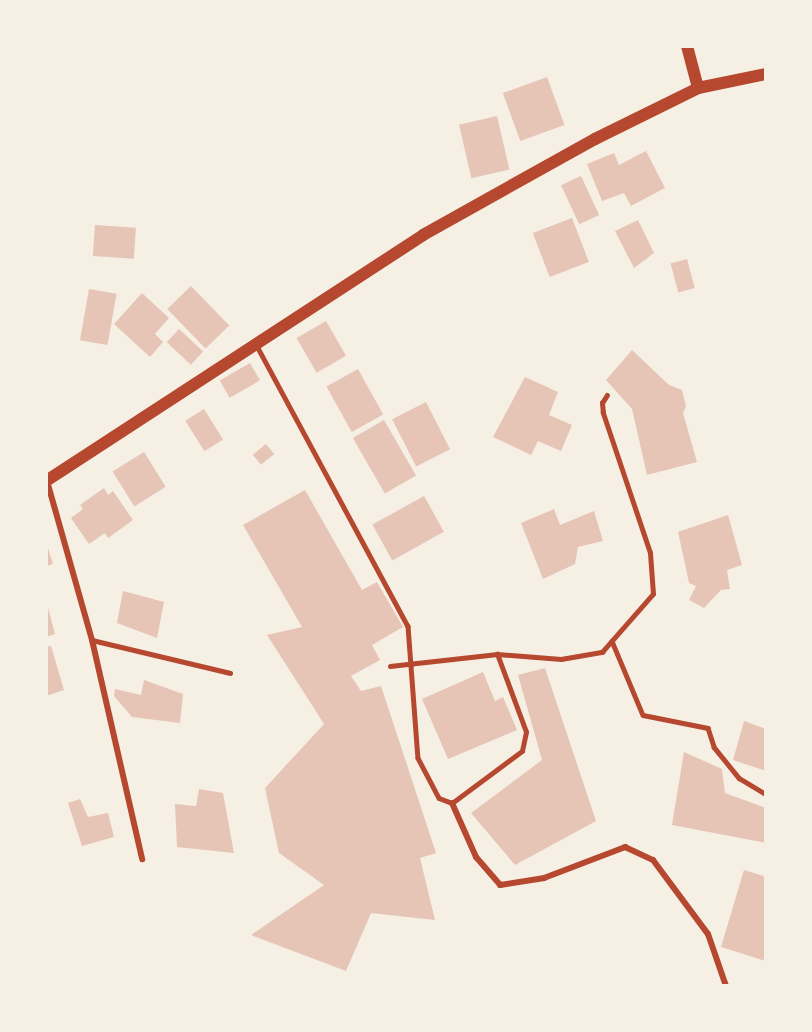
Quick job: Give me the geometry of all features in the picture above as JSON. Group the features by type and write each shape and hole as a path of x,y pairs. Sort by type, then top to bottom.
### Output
{"main road":[{"path":"687,46 698,88"},
{"path":"46,481 423,235 595,139 698,88 765,74"}],"street":[{"path":"46,481 92,640 142,859"},
{"path":"452,803 476,857 500,885 544,878 626,847 653,860 708,934 726,986"}],"lane":[{"path":"255,344 408,626 413,662 418,758 439,798 452,803 522,751 526,732 497,654"},
{"path":"390,666 497,654 561,659 602,652 653,594 650,553 603,413 602,403 607,395"},
{"path":"92,640 230,673"},
{"path":"612,640 643,715 708,728 714,747 739,778 765,794"}],"building":[{"path":"547,77 564,125 520,141 503,93"},
{"path":"497,116 509,170 471,178 459,125"},
{"path":"646,151 665,188 631,206 624,193 602,201 587,164 614,153 619,165"},
{"path":"581,176 599,215 579,224 561,185"},
{"path":"572,218 589,262 550,277 533,233"},
{"path":"638,220 654,253 634,268 615,231"},
{"path":"95,225 136,228 134,259 93,256"},
{"path":"687,259 695,288 678,292 671,263"},
{"path":"191,286 229,326 205,348 167,309"},
{"path":"89,289 117,294 108,345 80,340"},
{"path":"142,293 169,318 155,334 163,342 150,357 114,324"},
{"path":"326,321 346,356 317,373 297,338"},
{"path":"179,329 203,352 191,365 167,342"},
{"path":"632,350 669,385 682,390 686,406 683,413 697,462 647,475 632,409 606,380"},
{"path":"250,363 260,380 230,398 220,380"},
{"path":"358,369 383,414 352,432 327,386"},
{"path":"525,377 558,392 549,415 572,425 561,451 538,441 531,455 493,437"},
{"path":"426,402 450,449 416,466 392,419"},
{"path":"204,409 223,440 204,451 185,421"},
{"path":"384,420 416,475 385,493 353,438"},
{"path":"266,444 274,454 261,465 253,455"},
{"path":"144,452 166,487 134,506 113,472"},
{"path":"104,488 108,495 113,491 133,520 108,538 105,533 89,544 71,518 83,509 80,505"},
{"path":"305,490 362,590 377,582 403,627 372,645 380,660 351,676 361,691 381,686 436,853 420,858 435,920 371,913 346,971 251,935 324,885 279,853 265,788 324,724 267,635 302,627 243,525"},
{"path":"424,496 444,532 392,560 372,525"},
{"path":"554,509 560,525 594,511 603,541 578,547 575,564 543,579 521,523"},
{"path":"728,515 742,565 727,570 730,589 721,590 704,608 689,600 696,586 689,583 678,532"},
{"path":"46,542 53,564 46,566"},
{"path":"123,591 164,602 157,638 117,623"},
{"path":"46,605 55,634 46,637"},
{"path":"51,646 64,690 46,696 46,647"},
{"path":"545,668 596,821 515,865 471,813 542,760 518,675"},
{"path":"483,672 495,701 503,697 517,730 448,759 422,699"},
{"path":"144,680 183,694 180,723 132,717 114,696 115,689 141,695"},
{"path":"744,721 766,729 766,771 733,760"},
{"path":"684,752 722,769 725,793 766,808 766,843 672,825"},
{"path":"199,789 223,793 234,853 177,847 175,804 196,806"},
{"path":"80,799 88,817 108,813 114,837 82,846 68,803"},
{"path":"744,870 766,877 766,961 721,947"}]}
